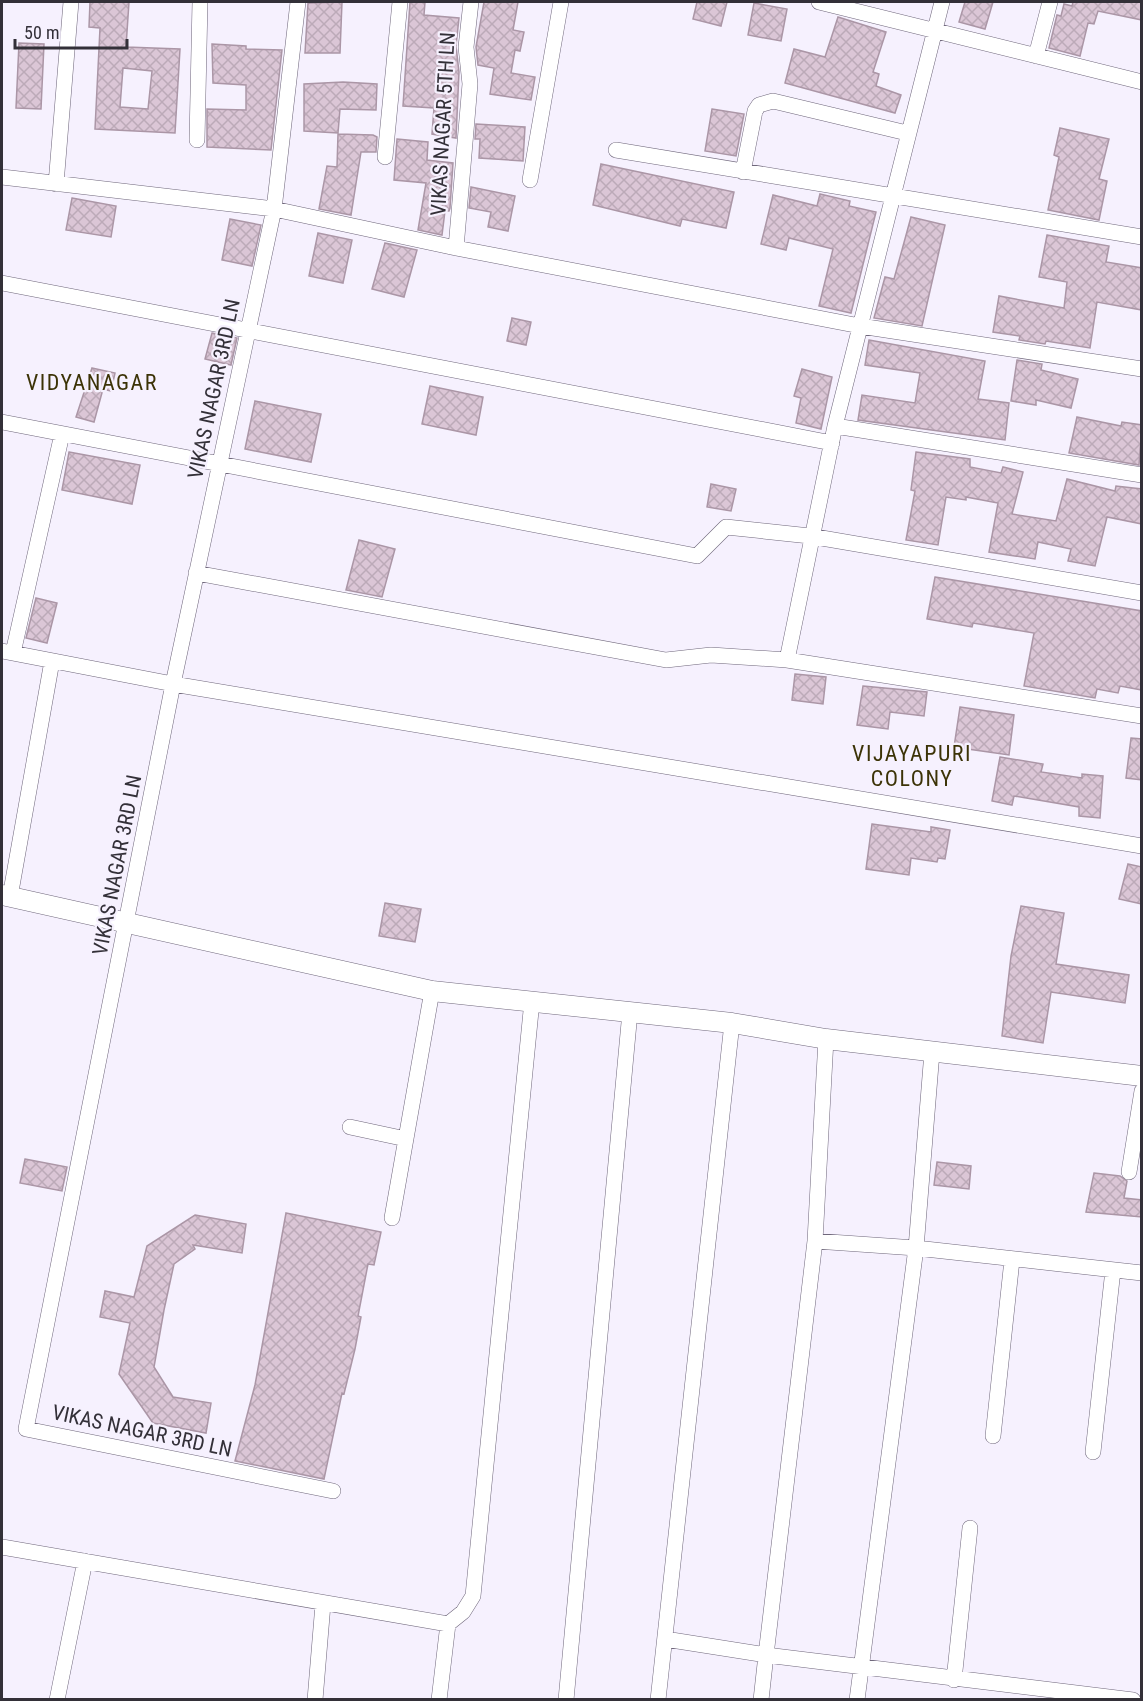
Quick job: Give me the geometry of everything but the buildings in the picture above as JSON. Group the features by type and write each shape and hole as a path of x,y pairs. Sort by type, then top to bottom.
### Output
{"street":[{"path":"56,184 71,2"},
{"path":"197,140 200,2"},
{"name":"VIKAS NAGAR 3RD LN","path":"298,2 274,209 173,684 26,1429 333,1491"},
{"path":"385,157 400,2"},
{"name":"VIKAS NAGAR 5TH LN","path":"456,248 470,84 466,47 471,2"},
{"path":"530,180 561,2"},
{"path":"787,660 810,536 831,442 907,133 942,2"},
{"path":"1035,56 1050,2"},
{"path":"828,3 1142,82"},
{"path":"743,172 755,111 765,101 907,133"},
{"path":"616,150 891,198 1142,237"},
{"path":"2,177 274,209 456,248 860,326 1142,369"},
{"path":"2,283 831,442"},
{"path":"2,422 697,556 726,527 810,536 1142,593"},
{"path":"835,426 1142,475"},
{"path":"62,434 7,652 173,684 1142,846"},
{"path":"196,573 666,660 711,655 787,660 1142,716"},
{"path":"52,661 6,896 432,991 732,1023 826,1039 1142,1076"},
{"path":"392,1218 432,991"},
{"path":"439,1700 448,1624 463,1612 473,1596 532,1001"},
{"path":"567,1700 630,1012"},
{"path":"658,1700 732,1023"},
{"path":"761,1700 815,1241 826,1039"},
{"path":"857,1700 916,1248 932,1052"},
{"path":"1129,1172 1142,1091"},
{"path":"350,1127 406,1139"},
{"path":"815,1241 916,1248 1142,1273"},
{"path":"993,1436 1012,1260"},
{"path":"1093,1452 1113,1270"},
{"path":"954,1680 970,1528"},
{"path":"2,1546 323,1604 448,1624"},
{"path":"57,1700 85,1561"},
{"path":"315,1700 323,1604"},
{"path":"665,1639 954,1680 1133,1700"}],"district":[{"name":"VIDYANAGAR","path":"92,382"},
{"name":"VIJAYAPURI COLONY","path":"912,766"}]}
